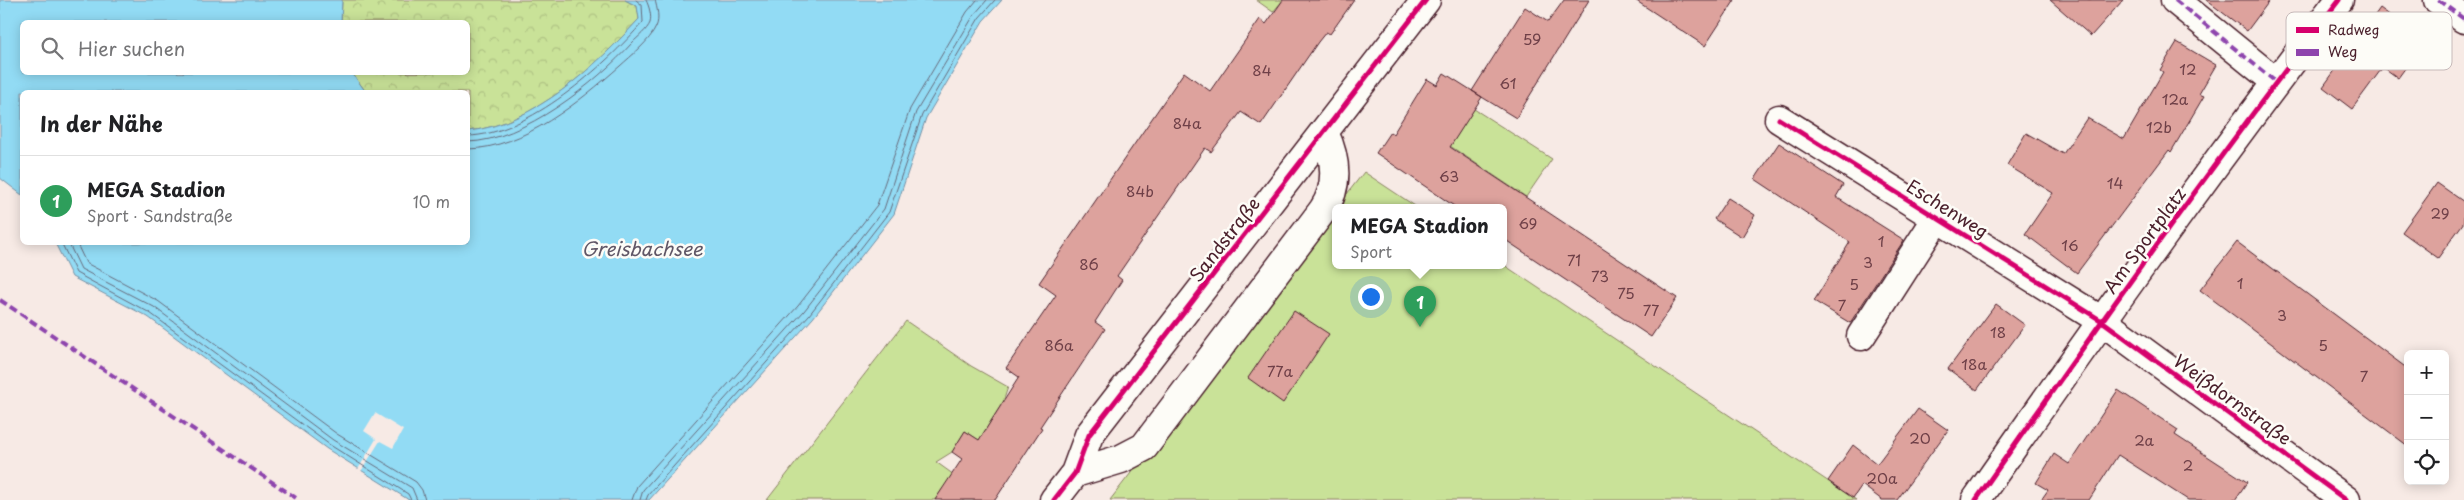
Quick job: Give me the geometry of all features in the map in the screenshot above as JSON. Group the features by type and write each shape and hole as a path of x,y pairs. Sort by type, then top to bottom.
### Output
{"street":[{"name":"Sandstraße","path":"1054,500 1076,473 1089,435 1426,0"},
{"path":"2175,0 2276,82"},
{"name":"Am Sportplatz","path":"2330,12 2339,0"},
{"path":"2438,0 2464,18"},
{"name":"Am Sportplatz","path":"1976,500 2102,321 2286,69"},
{"name":"Eschenweg","path":"1779,119 2102,321"},
{"path":"1076,473 1121,459 1144,447 1330,200 1335,178 1331,146 1324,132"},
{"name":"Eschenweg","path":"1861,336 1937,218"},
{"name":"Weißdornstraße","path":"2102,321 2346,500"}],"green space":[{"path":"342,0 625,0 637,6 639,19 584,74 540,105 516,118 470,131 470,90 365,90 353,75 470,75 470,20 341,20"},
{"path":"1256,0 1283,0 1273,12"},
{"path":"1474,109 1552,159 1526,197 1450,146"},
{"path":"1364,172 1412,204 1339,204"},
{"path":"1332,213 1332,269 1507,269 1507,267 1856,500 1110,500"},
{"path":"906,321 971,366 1008,387 1003,402 979,440 965,431 952,452 936,462 989,500 962,500 943,488 935,500 767,500"}],"water":[{"path":"0,0 342,0 341,20 20,20 20,75 353,75 365,90 20,90 20,193 0,178"},
{"name":"Greisbachsee","path":"625,0 1002,0 983,21 926,118 894,214 813,318 649,500 409,500 327,449 148,317 72,277 56,245 470,245 470,131 516,118 562,90 583,74 639,19 637,6"}],"pier":[{"path":"375,413 403,430 393,448 380,441 360,473 357,471 376,439 364,431"}],"building":[{"path":"1283,0 1354,0 1330,34 1326,32 1318,42 1261,125 1241,112 1211,152 1205,148 1117,276 1122,280 1095,322 1105,329 1040,427 1042,428 995,500 935,500 962,459 952,452 965,431 979,440 1019,377 1006,368 1056,295 1039,283 1184,72 1210,91 1260,19 1266,24"},
{"path":"1564,0 1589,0 1516,118 1472,91 1525,7 1548,22"},
{"path":"1635,0 1735,0 1705,46"},
{"path":"2050,0 2123,0 2091,36"},
{"path":"2206,0 2270,0 2247,31"},
{"path":"2380,8 2385,12 2377,12"},
{"path":"2177,42 2216,65 2199,94 2204,96 2171,152 2169,150 2077,273 2025,234 2053,193 2007,165 2026,133 2063,154 2087,118 2124,139 2163,72 2160,70"},
{"path":"2335,70 2381,70 2352,109 2323,87"},
{"path":"2387,70 2404,70 2398,78"},
{"path":"1444,73 1482,97 1450,147 1677,298 1651,337 1507,241 1507,204 1451,204 1376,153 1390,132 1393,134 1427,79 1437,85"},
{"path":"1779,143 1843,185 1836,197 1904,240 1850,323 1814,301 1850,242 1755,179"},
{"path":"2437,183 2464,202 2464,222 2438,258 2402,232"},
{"path":"1728,198 1755,215 1742,237 1714,219"},
{"path":"2237,242 2404,366 2404,443 2200,290"},
{"path":"1996,304 2025,325 1977,390 1948,369"},
{"path":"1294,311 1329,334 1283,403 1248,378"},
{"path":"2118,390 2178,430 2175,435 2247,482 2235,500 2188,500 2118,455 2089,500 2041,500 2048,490 2036,483 2054,454 2069,464"},
{"path":"1918,409 1948,430 1897,500 1882,500 1862,485 1853,498 1828,481 1853,445 1877,464"}],"marked path":[{"path":"2175,0 2276,82"},
{"path":"2438,0 2464,19"},
{"path":"0,300 299,500"}],"cycle path":[{"path":"1054,500 1075,473 1089,435 1426,0"},
{"path":"2330,12 2339,0"},
{"path":"1976,500 2155,248 2286,70"},
{"path":"1779,119 2102,321 2346,500"}],"place":[{"name":"MEGA Stadion","path":"1420,327"}]}
